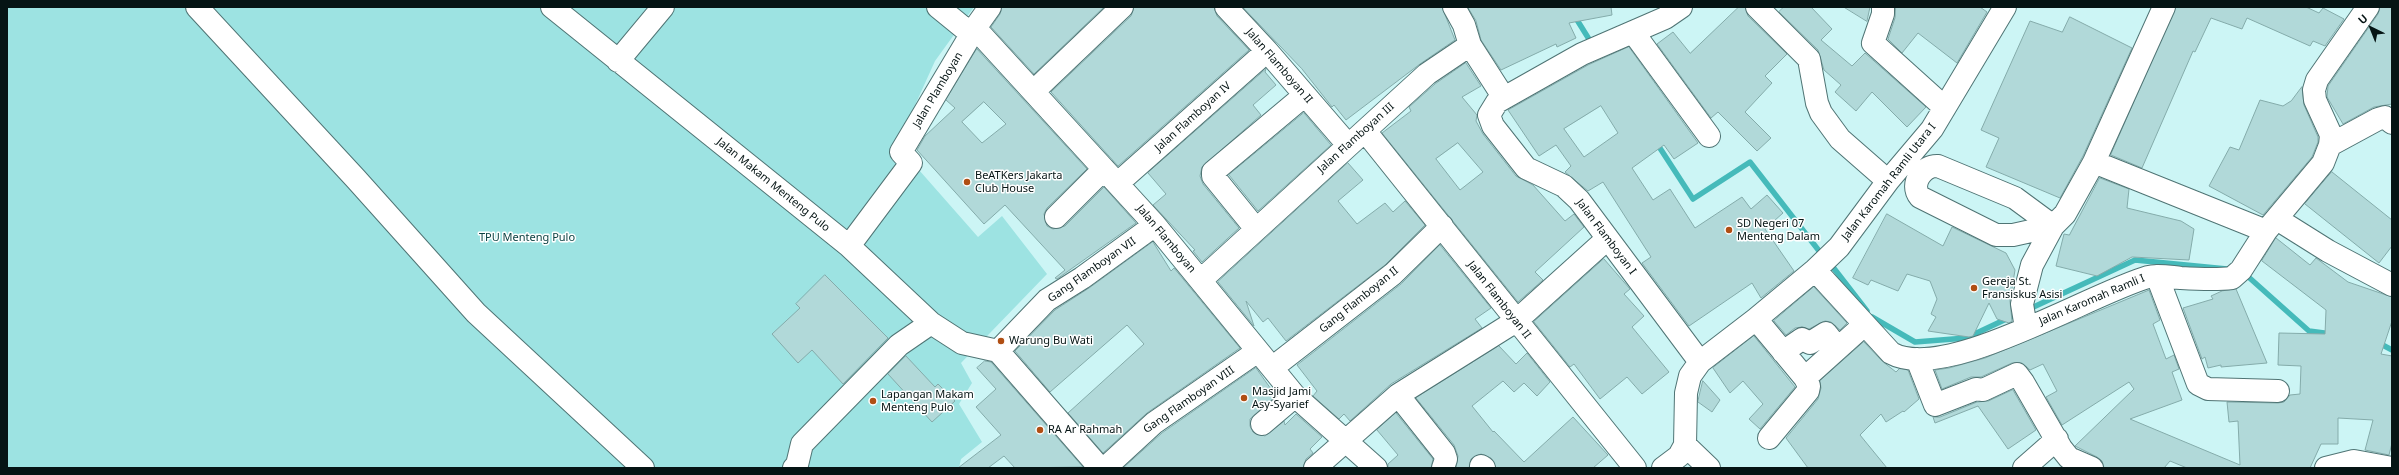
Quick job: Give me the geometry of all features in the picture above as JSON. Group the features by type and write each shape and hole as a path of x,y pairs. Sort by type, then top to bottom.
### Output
{"street":[{"path":"197,7 356,179 476,313 643,468"},
{"name":"Jalan Makam Menteng Pulo","path":"552,7 848,246 931,323 962,343 998,351"},
{"path":"618,61 663,7"},
{"path":"938,7 965,29 975,28 990,7"},
{"path":"1034,91 1122,7"},
{"name":"Jalan Flamboyan II","path":"1226,7 1267,51 1348,145"},
{"path":"1454,7 1464,25 1470,45 1504,98"},
{"name":"Jalan Flamboyan I","path":"1681,7 1665,18 1590,51 1504,98 1493,108 1489,115 1490,120 1518,161 1526,168 1564,186 1579,200 1700,362"},
{"path":"1756,7 1809,59 1819,108 1840,139 1888,181"},
{"path":"1883,7 1883,14 1874,43 1944,107"},
{"name":"Jalan Karomah Ramli Utara I","path":"1819,266 1839,247 1888,181 1932,129 2005,7"},
{"path":"2026,328 2022,304 2032,265 2051,230 2065,214 2094,162 2164,7"},
{"name":"Jalan Karomah Ramli I","path":"1819,266 1864,324 1891,352 1898,356 1917,359 1942,357 1973,349 2149,276 2207,279 2232,278 2240,270 2272,225 2323,164 2330,145 2331,135 2315,100 2314,90 2317,80 2368,7"},
{"name":"Jalan Flamboyan","path":"975,28 1155,225 1295,396 1376,468"},
{"name":"Jalan Plamboyan","path":"848,246 911,163 901,152 975,28"},
{"path":"1633,32 1709,136"},
{"name":"Jalan Flamboyan III","path":"1201,280 1427,74 1470,45"},
{"name":"Jalan Flamboyan IV","path":"1056,217 1111,176 1267,51"},
{"path":"1256,230 1213,176 1213,172 1305,95"},
{"path":"2330,145 2378,119 2386,117 2392,123"},
{"name":"Jalan Flamboyan II","path":"1365,131 1635,468"},
{"path":"2094,162 2272,225 2328,251 2392,285"},
{"path":"1938,166 2015,198 2051,230 2031,230 2014,235 1996,235 1920,197 1916,190 1917,180 1928,167 1938,166"},
{"name":"Gang Flamboyan VII","path":"998,351 1047,300 1082,278 1155,225"},
{"name":"Gang Flamboyan II","path":"1272,368 1393,274 1442,226"},
{"path":"1315,468 1398,395 1516,321 1607,239"},
{"path":"1663,468 1678,456 1685,445 1687,418 1686,393 1690,376 1700,362 1756,319 1819,266"},
{"path":"2157,276 2198,384 2208,389 2278,391"},
{"path":"1756,319 1805,378 1809,386 1808,391 1769,438"},
{"path":"794,468 797,465 802,444 899,345 931,323"},
{"path":"1805,378 1864,324"},
{"path":"1783,352 1802,339 1810,343 1826,334 1838,348"},
{"path":"998,351 1100,468"},
{"name":"Gang Flamboyan VIII","path":"1105,468 1154,422 1258,351"},
{"path":"1917,359 1935,405 1976,389 1983,390 2017,374 2069,458 2092,468"},
{"path":"1398,395 1444,453 1446,459 1443,468"},
{"path":"1262,424 1295,396"},
{"path":"2024,468 2056,439"},
{"path":"1685,445 1709,468"},
{"path":"2326,468 2354,461 2392,468"}],"green space":[{"name":"TPU Menteng Pulo","path":"7,7 974,7 935,61 897,145 978,237 1002,216 1047,274 961,363 972,383 959,404 982,442 961,459 959,468 7,468"}],"building":[{"path":"1002,7 1104,7 1034,74 991,27 1000,14"},
{"path":"1134,7 1214,7 1217,16 1249,50 1118,166 1051,92 1131,16"},
{"path":"1243,7 1442,7 1455,40 1420,64 1346,120 1334,105 1332,107 1302,69"},
{"path":"1468,7 1611,7 1612,15 1569,23 1576,38 1557,47 1556,44 1501,70 1481,40 1476,21"},
{"path":"1739,7 1745,7 1748,16 1787,54 1765,76 1772,83 1745,112 1771,138 1757,151 1718,112 1711,118 1657,44 1673,32 1690,53"},
{"path":"1784,7 1811,7 1832,29 1821,40 1852,66 1865,53 1926,107 1907,127 1872,92 1856,111 1835,92 1841,85 1824,70 1818,50 1779,12"},
{"path":"1844,7 1870,7 1867,21"},
{"path":"1896,7 1980,7 1987,12 1957,63 1918,33 1902,53 1888,39 1895,18"},
{"path":"2176,7 2306,7 2319,13 2323,8 2344,19 2325,46 2313,41 2310,46 2247,18 2242,29 2211,18 2195,52 2193,51 2142,168 2111,155"},
{"path":"2380,7 2392,7 2392,104 2374,107 2343,124 2327,97 2328,86 2378,14"},
{"path":"2070,17 2132,48 2083,156 2060,198 1986,167 1999,138 1981,130 2030,21 2062,32"},
{"path":"1629,47 1698,143 1674,159 1664,145 1632,168 1653,200 1670,189 1695,228 1742,197 1751,209 1767,195 1783,213 1765,229 1794,271 1761,298 1752,283 1689,326 1642,263 1651,257 1603,182 1588,191 1565,172 1571,166 1556,145 1539,156 1508,110 1588,65","holes":["1601,106 1618,133 1584,157 1564,129"]},
{"path":"977,49 1087,169 1047,208 1044,214 1047,226 1053,229 1065,226 1104,187 1136,223 1057,279 1055,278 1065,270 1005,205 984,224 917,150 925,136 955,108 946,100","holes":["984,102 1006,124 982,143 962,122"]},
{"path":"1466,63 1481,86 1462,97 1477,115 1476,121 1483,134 1516,176 1533,185 1565,221 1574,214 1584,227 1535,272 1543,280 1518,302 1382,133 1411,111 1409,107 1435,84","holes":["1458,143 1483,172 1460,190 1436,159"]},
{"path":"1266,69 1265,72 1276,85 1253,105 1261,115 1202,167 1200,176 1203,184 1239,228 1202,262 1193,251 1195,250 1153,205 1166,194 1148,173"},
{"path":"2302,87 2304,105 2318,137 2318,142 2312,157 2263,215 2209,186 2230,147 2239,150 2260,100 2283,106 2291,101"},
{"path":"1304,113 1331,145 1258,211 1229,175"},
{"path":"1348,163 1363,180 1338,201 1357,224 1385,203 1393,212 1405,201 1425,225 1385,265 1286,341 1268,318 1263,322 1246,301 1254,326 1218,282"},
{"path":"2332,172 2392,220 2392,246 2379,263 2305,204"},
{"path":"2100,178 2129,189 2127,208 2181,221 2194,229 2189,260 2132,257 2097,276 2056,266 2064,234 2069,235"},
{"name":"Gereja St. Fransiskus Asisi","path":"1887,214 1943,246 1952,227 2006,253 2015,270 2010,301 2012,321 2009,323 1997,319 1989,303 1973,336 1969,337 1928,331 1936,317 1931,314 1937,299 1930,281 1907,274 1898,291 1871,280 1868,285 1853,278"},
{"path":"2276,238 2310,265 2316,258 2348,282 2392,297 2392,321 2381,354 2392,356 2392,443 2389,455 2365,450 2373,420 2338,418 2338,444 2321,444 2310,468 2187,468 2170,461 2164,468 2104,468 2102,461 2097,457 2075,446 2134,389 2129,382 2062,425 2046,397 2057,391 2043,364 2030,370 2022,363 2012,363 1981,377 1971,377 1942,389 1935,370 1949,368 1985,358 2149,290 2160,320 2153,324 2166,359 2174,355 2179,369 2172,372 2182,400 2130,419 2240,465 2238,421 2229,422 2227,402 2278,403 2284,402 2290,395 2300,394 2301,366 2278,365 2279,333 2325,334 2326,310 2262,261"},
{"path":"1153,242 1171,271 1174,268 1240,348 1147,413 1103,453 1068,413 1144,344 1127,325 1050,392 1015,351 1055,310 1089,288"},
{"path":"1440,245 1491,308 1475,319 1482,328 1391,384 1350,421 1344,414 1339,419 1313,396 1317,391 1297,365 1401,284"},
{"path":"1604,259 1630,289 1624,294 1644,316 1632,327 1669,372 1642,394 1627,377 1600,399 1574,364 1570,367 1534,322"},
{"path":"825,275 888,338 843,384 812,350 798,363 772,334 800,308 796,304"},
{"path":"1814,287 1847,323 1840,330 1831,322 1825,321 1809,329 1802,327 1795,328 1786,335 1774,321"},
{"path":"2236,289 2267,363 2221,367 2221,365 2208,368 2205,357 2202,359 2183,308 2213,299 2211,296 2222,291"},
{"path":"1754,336 1795,387 1760,429 1749,419 1763,404 1743,381 1730,393 1713,368"},
{"path":"1864,342 1882,361 1896,372 1900,368 1908,370 1919,399 1904,412 1903,411 1886,422 1881,414 1860,435 1887,468 1808,468 1786,438 1818,399 1821,388 1820,381"},
{"path":"1499,346 1516,364 1527,353 1550,382 1537,396 1524,383 1514,392 1503,381 1472,406 1493,432 1494,431 1524,462 1573,417 1608,455 1593,468 1496,468 1491,458 1481,454 1471,459 1469,468 1456,468 1458,456 1454,445 1416,398"},
{"path":"906,356 935,387 938,384 955,401 932,422 888,374"},
{"path":"985,361 991,362 1083,467 1015,468 1004,456 988,468 958,468 1001,435 976,407 996,389 977,368"},
{"path":"1256,368 1276,396 1250,419 1250,426 1253,432 1265,436 1284,421 1285,425 1296,414 1322,437 1310,449 1313,453 1306,459 1303,468 1123,468 1162,433"},
{"path":"1703,381 1720,400 1712,412 1698,402"},
{"path":"2013,390 2036,430 2008,449 1978,406 1935,423 1933,417 1940,417 1977,402 1988,401"},
{"path":"1396,413 1433,459 1431,468 1388,468 1388,464 1398,455 1377,430"}],"waterway":[{"path":"1569,7 1592,44"},
{"path":"1656,142 1693,199 1750,162 1823,256"},
{"path":"2027,310 2135,260 2227,269"},
{"path":"1829,262 1867,311"},
{"path":"2244,273 2309,331 2332,334"},
{"path":"1872,317 1915,342 1966,338 2019,313"},
{"path":"2377,342 2392,350"}],"place":[{"name":"BeATKers Jakarta Club House","path":"967,182"},
{"name":"SD Negeri 07 Menteng Dalam","path":"1729,230"},
{"name":"Gereja St. Fransiskus Asisi","path":"1974,288"},
{"name":"Warung Bu Wati","path":"1001,341"},
{"name":"Masjid Jami Asy-Syarief","path":"1244,398"},
{"name":"Lapangan Makam Menteng Pulo","path":"873,401"},
{"name":"RA Ar Rahmah","path":"1040,430"}]}
